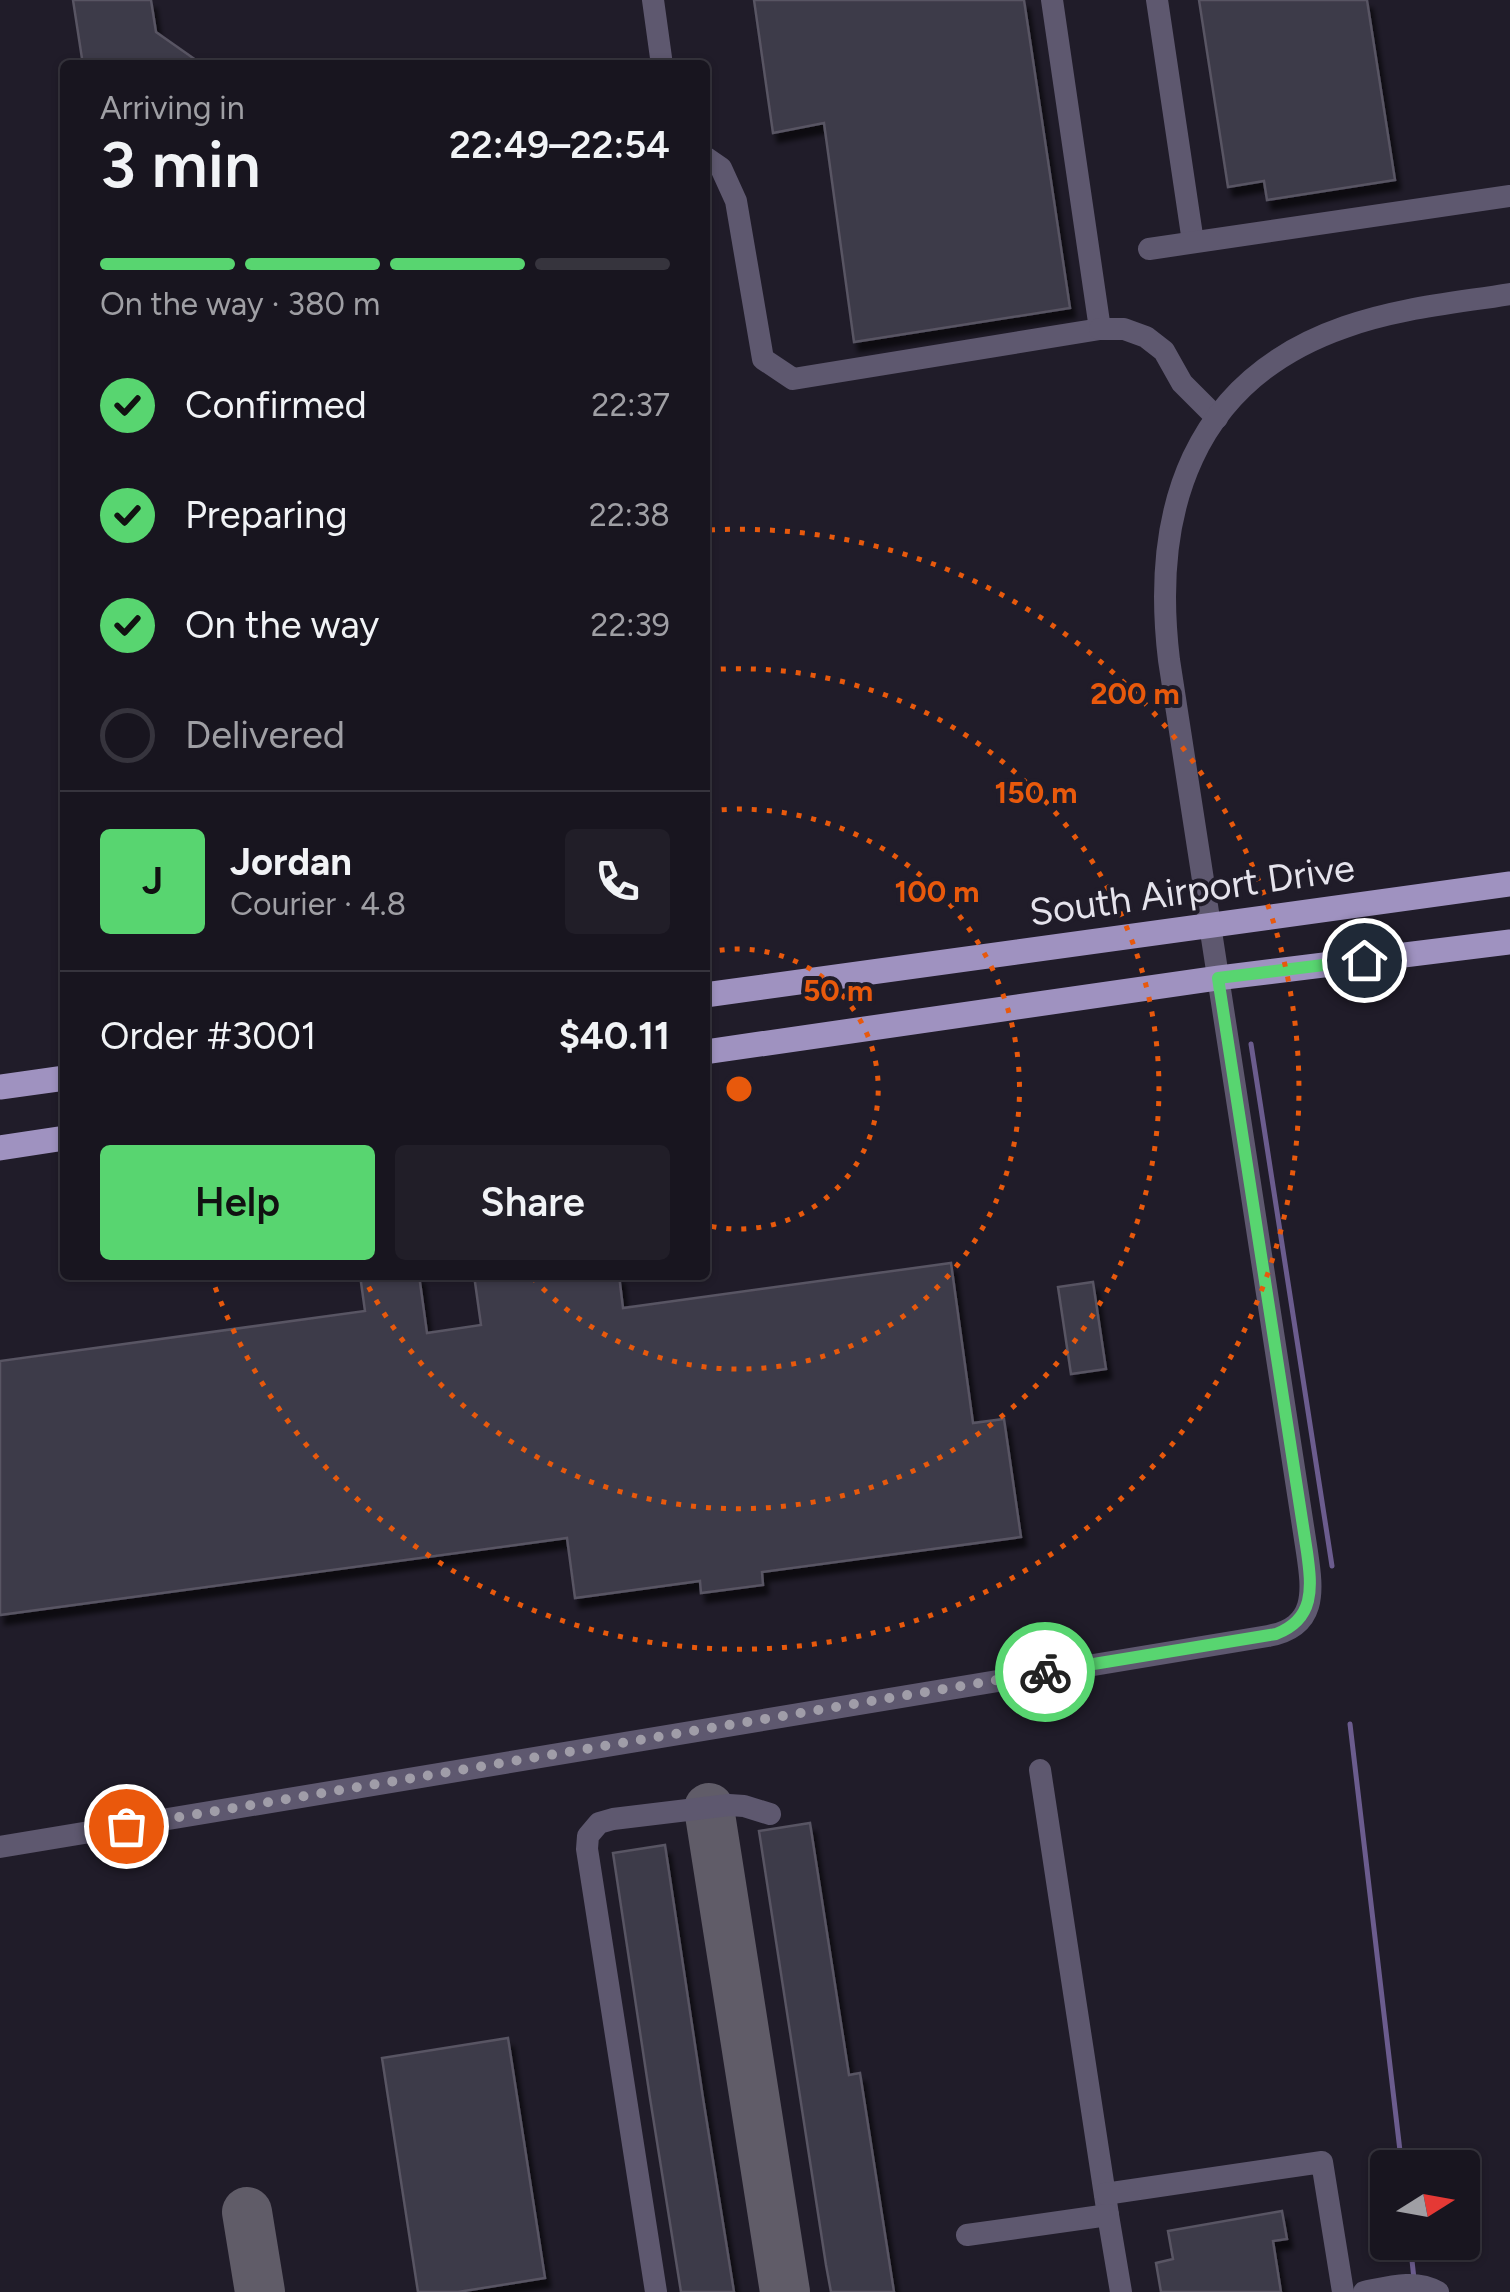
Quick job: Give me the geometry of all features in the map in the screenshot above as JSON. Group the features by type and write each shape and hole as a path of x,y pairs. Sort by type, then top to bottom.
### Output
{"main road":[{"name":"South Airport Drive","path":"710,993 1510,884"},
{"path":"710,1051 1218,978 1510,942"},
{"path":"0,1087 60,1079"},
{"path":"0,1148 60,1139"}],"street":[{"path":"653,0 661,60"},
{"path":"1052,0 1100,329"},
{"path":"1157,0 1194,242"},
{"path":"710,160 721,168 736,200 763,359 793,379 1100,329 1124,329 1146,337 1164,351 1182,383 1218,418"},
{"path":"1148,249 1510,196"},
{"path":"0,1846 1268,1636 1296,1624 1304,1616 1310,1601 1310,1569 1169,660 1162,590 1168,527 1196,451 1218,418 1259,374 1322,336 1398,313 1510,294"},
{"path":"1040,1770 1121,2292"},
{"path":"656,2292 588,1836 599,1823 644,1814 736,1805 770,1814"},
{"path":"967,2235 1322,2162 1343,2292"},
{"path":"1364,2292 1422,2288"}],"building":[{"path":"73,0 151,0 156,32 196,60 82,60"},
{"path":"754,0 1024,0 1070,308 854,342 824,123 773,133"},
{"path":"1199,0 1367,0 1395,180 1267,200 1264,181 1228,187"},
{"path":"951,1263 973,1423 1004,1419 1021,1537 762,1572 763,1585 701,1593 700,1581 575,1598 567,1538 0,1615 0,1361 365,1311 361,1280 420,1280 427,1333 481,1325 475,1280 620,1280 623,1308"},
{"path":"1093,1282 1106,1369 1071,1374 1058,1287"},
{"path":"810,1823 849,2075 860,2073 894,2292 831,2292 826,2265 759,1831"},
{"path":"665,1845 734,2292 681,2292 650,2098 613,1853"},
{"path":"508,2038 545,2278 458,2292 418,2292 382,2058"},
{"path":"1282,2211 1287,2239 1273,2241 1281,2292 1161,2292 1156,2263 1173,2259 1168,2231"}],"waterway":[{"path":"1251,1044 1332,1566"},
{"path":"1350,1724 1400,2150"},
{"path":"1412,2260 1414,2279"}],"taxiway":[{"path":"709,1808 785,2292"},
{"path":"247,2212 260,2292"}],"way so far":[{"path":"126,1826 1045,1672"}],"route":[{"path":"1045,1672 1276,1634 1296,1624 1308,1609 1311,1582 1307,1552 1218,978 1364,960"}]}
